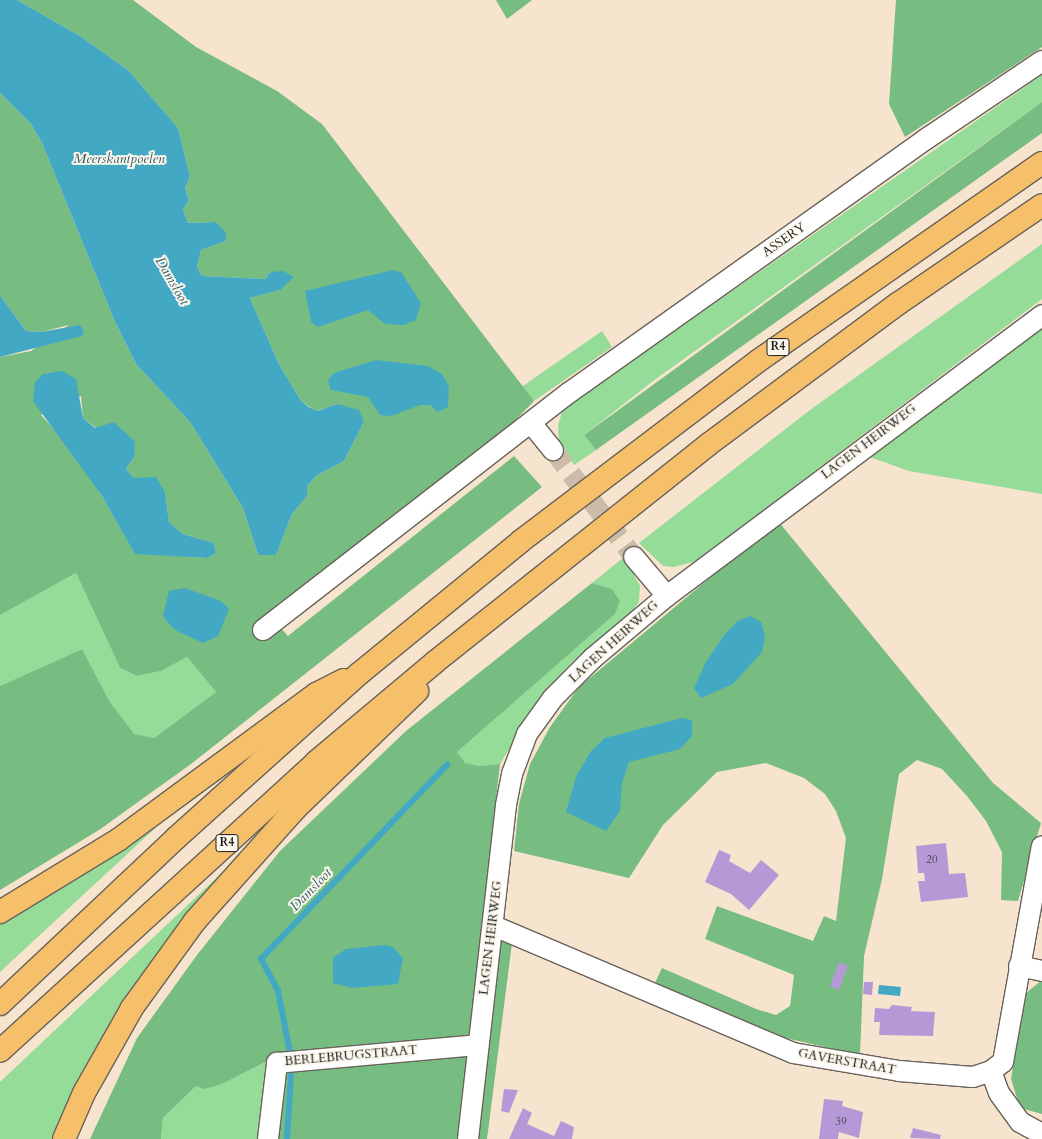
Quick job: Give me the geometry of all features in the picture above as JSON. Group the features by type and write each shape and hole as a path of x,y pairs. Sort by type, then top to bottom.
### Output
{"highway":[{"name":"R4","path":"0,1004 176,838 360,673 522,541 751,366 1042,163"},
{"name":"R4","path":"0,1051 316,762 460,642 721,434 898,303 1042,205"},
{"path":"64,1139 84,1093 132,1008 195,921 295,809 395,716 460,642"},
{"path":"0,912 118,840 316,694 360,673"}],"street":[{"name":"ASSERY","path":"263,630 570,392 913,148 1042,62"},
{"name":"LAGEN HEIRWEG","path":"468,1139 478,1045 494,926 506,804 512,774 527,734 553,698 593,658 667,596 934,392 1042,315"},
{"path":"531,423 553,450"},
{"path":"634,557 667,596"},
{"name":"GAVERSTRAAT","path":"494,926 793,1053 948,1076 973,1077 991,1071 1003,1062 1019,966 1042,846"},
{"path":"1019,966 1042,971"},
{"name":"BERLEBRUGSTRAAT","path":"268,1139 277,1063 478,1045"},
{"path":"991,1071 999,1093 1020,1122 1042,1134"}],"green space":[{"path":"17,0 133,0 196,47 277,91 322,124 534,401 501,435 268,614 288,636 514,456 542,487 191,764 99,830 0,890 0,686 82,649 110,702 134,734 154,738 216,692 187,657 161,671 137,676 120,668 76,573 0,615 0,357 31,351 69,325 41,332 26,331 0,295 0,93 31,124 42,143 115,322 136,364 190,422 243,508 258,555 276,555 292,514 307,496 307,486 316,476 344,461 364,422 337,404 316,411 301,401 279,364 250,298 280,290 271,272 265,279 202,276 197,267 201,250 226,241 216,222 188,223 183,210 189,200 185,188 190,176 178,128 128,70 80,36","holes":["81,396 83,418 134,457 126,469 134,478 165,492 169,522 183,534 214,543 216,553 208,558 135,553 102,496 62,438 41,415"]},
{"path":"496,0 532,0 507,19"},
{"path":"896,0 1042,0 1042,47 905,137 889,104"},
{"path":"1042,75 1042,102 653,381 584,435 596,450 574,465 559,442 558,425 563,409"},
{"path":"1042,102 1042,133 596,450 584,435"},
{"path":"1042,244 1042,299 696,561 674,567 663,566 639,543 810,410"},
{"path":"1042,328 1042,494 909,471 864,455"},
{"path":"602,331 612,347 534,401 520,388"},
{"path":"778,521 993,783 1041,823 1018,901 1001,900 1002,852 986,821 967,796 942,769 917,760 899,774 882,879 864,956 860,1055 781,1037 653,987 662,968 756,1009 776,1015 790,1006 794,975 705,939 717,906 813,941 824,916 836,921 846,838 836,811 825,794 804,778 766,763 717,772 663,825 629,878 514,851 519,804 530,764 550,727 579,687"},
{"path":"624,557 640,586 639,602 630,614 574,660 543,694 500,764 479,766 464,763 457,752 615,614 620,601 612,589 592,583"},
{"path":"76,573 120,668 137,676 161,671 187,657 216,692 154,738 134,735 110,702 82,649 0,686 0,615"},
{"path":"592,583 612,589 620,601 615,614 457,752 465,763 479,766 500,764 457,1139 270,1139 280,1055 222,1084 204,1089 196,1086 163,1118 161,1139 90,1139 137,1038 197,955 280,851 406,731"},
{"path":"165,819 0,972 0,924 95,868"},
{"path":"228,867 190,912 112,1023 71,1095 52,1139 0,1139 0,1082"},
{"path":"497,936 512,943 487,1139 474,1139"},
{"path":"1041,981 1042,1114 1020,1108 1011,1079 1026,993"},
{"path":"281,1055 270,1139 161,1139 163,1118 196,1086 222,1084"}],"water":[{"name":"Meerskantpoelen","path":"0,0 17,0 80,36 128,70 178,128 190,176 185,188 189,200 183,210 188,223 216,222 226,233 226,241 201,250 197,267 202,276 265,279 271,272 283,271 294,277 280,290 250,298 279,364 301,401 309,407 317,411 337,404 359,410 364,422 344,461 316,476 307,486 307,496 292,514 276,555 258,555 243,508 190,422 136,364 115,322 42,143 31,124 0,93"},
{"path":"393,270 401,272 421,303 416,320 404,325 385,324 368,310 318,327 311,322 305,291"},
{"path":"0,295 26,331 41,332 80,325 84,331 82,336 0,357"},
{"path":"376,360 428,366 442,374 449,387 448,407 437,412 431,405 420,405 391,416 380,415 368,397 331,390 328,381 334,373"},
{"path":"62,371 76,379 83,418 95,428 114,422 135,442 134,457 126,469 134,478 156,477 165,492 169,522 183,534 214,543 216,553 208,558 135,554 102,496 33,401 35,382 43,374"},
{"path":"185,588 221,601 229,609 218,636 203,643 177,631 168,623 163,615 169,591"},
{"path":"750,616 761,622 765,637 762,652 733,684 701,698 694,688 706,662 725,634 738,621"},
{"path":"682,718 692,720 692,736 680,749 629,762 622,783 620,811 606,831 566,812 576,777 591,751 605,738"},
{"path":"384,945 393,947 403,958 398,984 352,988 333,983 333,958 346,949"},
{"path":"879,985 901,987 900,996 878,994"}],"building":[{"path":"946,843 949,874 965,873 968,897 921,902 918,881 925,881 924,873 918,873 916,846"},
{"path":"719,850 731,855 729,861 750,873 761,860 779,875 749,910 731,894 705,882"},
{"path":"839,962 848,966 839,990 830,986"},
{"path":"864,982 873,982 872,995 863,994"},
{"path":"892,1005 912,1007 911,1011 935,1012 933,1036 879,1035 880,1022 874,1022 875,1008 889,1009"},
{"path":"504,1089 518,1090 509,1113 501,1111"},
{"path":"824,1099 843,1101 842,1106 863,1112 859,1138 839,1132 838,1139 819,1139"},
{"path":"523,1108 532,1113 527,1124 554,1136 561,1121 574,1127 572,1139 509,1139"},
{"path":"913,1128 941,1135 940,1139 910,1138"}],"waterway":[{"name":"Damsloot","path":"290,1053 278,991 261,959 447,765"},
{"name":"Damsloot","path":"287,1139 291,1076"}],"tunnel":[{"path":"553,450 634,557"}]}
